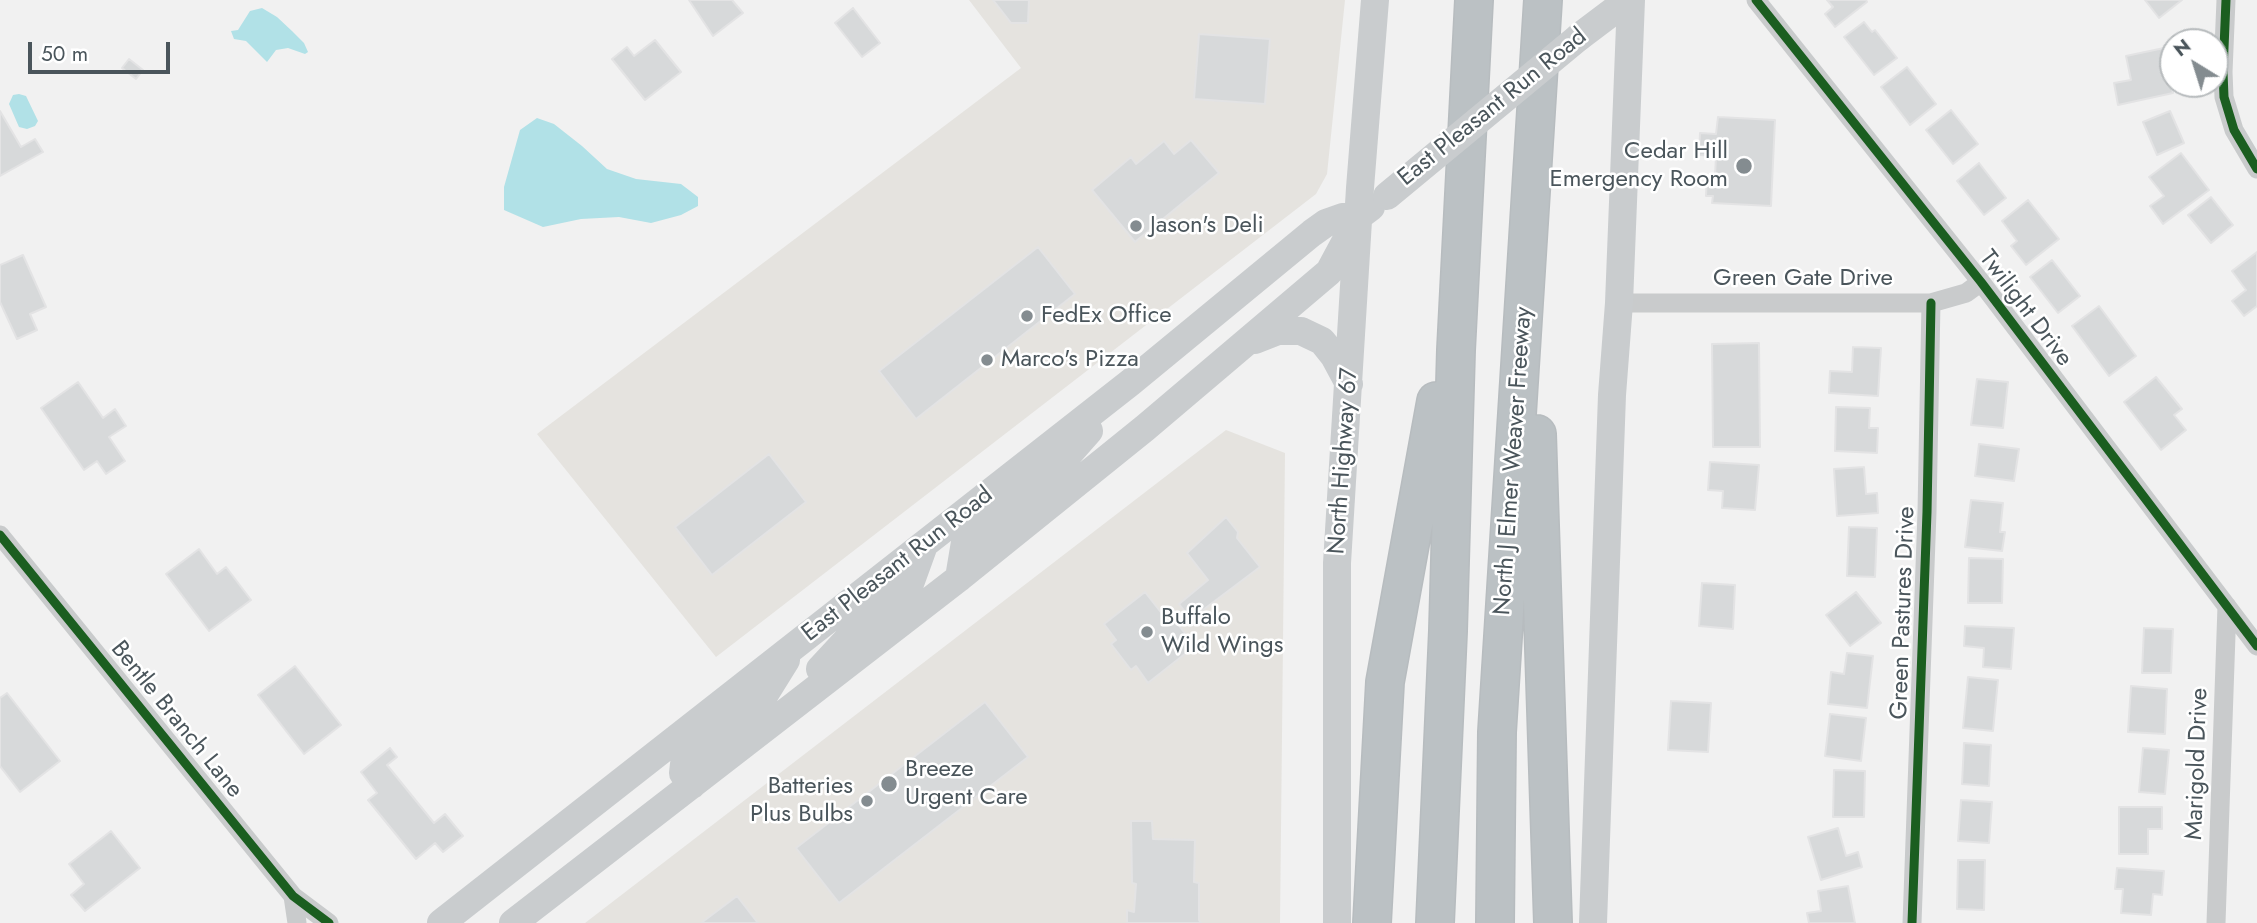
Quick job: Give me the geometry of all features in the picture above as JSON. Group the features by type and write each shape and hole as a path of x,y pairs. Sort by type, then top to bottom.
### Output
{"highway":[{"path":"1436,923 1461,248 1475,0"},
{"name":"North J Elmer Weaver Freeway","path":"1495,923 1497,732 1543,0"},
{"path":"1530,202 1553,923"},
{"path":"1372,923 1385,682 1411,548 1461,248"}],"main road":[{"name":"North Highway 67","path":"1337,923 1337,564 1375,0"},
{"name":"East Pleasant Run Road","path":"513,923 1052,504 1329,272 1359,216 1579,37 1630,0"},
{"path":"1593,923 1612,396 1619,303 1630,0"},
{"name":"East Pleasant Run Road","path":"441,923 1131,382 1312,233 1326,223 1343,217 1359,216"},
{"path":"1242,345 1278,331 1301,331 1322,341 1334,356 1349,384"},
{"path":"959,578 965,542 1052,473 1131,382"},
{"path":"763,730 846,641 907,592 924,545"},
{"path":"692,785 683,773 684,764 702,745 764,697 794,646"}],"street":[{"name":"Twilight Drive","path":"1756,0 1981,282 2257,646"},
{"path":"2226,0 2222,72 2224,97 2234,130 2257,169"},
{"name":"Green Gate Drive","path":"1619,303 1931,303 1966,293 1981,282"},
{"name":"Green Pastures Drive","path":"1912,923 1927,512 1931,303"},
{"name":"Bentle Branch Lane","path":"0,534 293,896 329,923"},
{"name":"Marigold Drive","path":"2216,923 2227,607"},
{"path":"293,896 297,923"}],"shaded area":[{"path":"969,0 1345,0 1327,174 1316,194 716,657 537,434 1021,68"},
{"path":"1226,430 1285,453 1280,923 585,923"}],"water":[{"path":"262,8 292,31 304,43 308,52 305,54 288,48 276,50 267,62 246,41 234,39 231,31 238,30 250,11"},
{"path":"13,95 26,96 38,121 35,126 27,129 19,127 9,104"},
{"path":"537,118 554,124 607,169 636,179 681,184 698,197 698,206 681,215 651,223 619,217 581,219 543,227 504,210 504,187 520,130"}],"building":[{"path":"689,0 732,0 743,13 713,36"},
{"path":"993,0 1029,0 1028,23 1011,23"},
{"path":"1827,0 1867,2 1835,27 1825,14 1833,7"},
{"path":"2145,0 2182,0 2159,18"},
{"path":"853,8 880,43 862,57 835,23"},
{"path":"1864,22 1872,32 1875,30 1897,58 1874,75 1844,37"},
{"path":"1199,34 1270,39 1265,104 1194,99"},
{"path":"655,40 681,72 645,100 612,59 627,47 634,56"},
{"path":"2159,49 2159,96 2118,105 2114,83 2131,80 2126,56"},
{"path":"129,59 143,70 136,79 122,68"},
{"path":"1907,67 1936,104 1910,125 1881,87"},
{"path":"1951,110 1978,144 1953,164 1926,130"},
{"path":"0,111 21,147 35,139 43,152 0,176"},
{"path":"2170,111 2184,143 2157,155 2143,122"},
{"name":"Cedar Hill Emergency Room","path":"1718,117 1775,120 1771,206 1712,203 1713,196 1706,196 1707,176 1715,176 1716,156 1699,155 1700,133 1716,134"},
{"path":"1191,140 1219,173 1135,242 1092,190 1131,157 1136,164 1164,141 1174,154"},
{"path":"2181,153 2209,190 2163,224 2150,206 2164,196 2149,177"},
{"path":"1979,163 2006,198 1984,215 1957,181"},
{"path":"2211,197 2233,225 2211,243 2188,215"},
{"path":"2028,200 2059,239 2026,265 2011,246 2017,241 2002,221"},
{"path":"1038,247 1075,294 916,419 879,371"},
{"path":"2257,252 2257,306 2244,316 2232,301 2246,290 2232,271"},
{"path":"23,255 46,307 30,314 37,330 17,339 0,302 0,265"},
{"path":"2052,260 2080,296 2058,313 2030,277"},
{"path":"2099,306 2136,356 2109,376 2072,326"},
{"path":"1759,343 1760,447 1713,447 1712,344"},
{"path":"1853,347 1881,348 1878,396 1829,393 1830,371 1852,372"},
{"path":"2156,377 2182,409 2174,415 2186,430 2161,450 2124,402"},
{"path":"1977,379 2008,382 2003,428 1971,425"},
{"path":"78,382 103,418 115,409 126,426 109,437 125,461 106,474 97,461 84,470 41,408"},
{"path":"1836,407 1870,408 1869,428 1878,428 1877,453 1835,451"},
{"path":"1979,444 2019,449 2014,481 1975,476"},
{"path":"769,454 806,502 712,575 675,527"},
{"path":"1710,462 1759,465 1755,510 1722,508 1723,491 1708,490"},
{"path":"1864,467 1866,494 1877,493 1878,513 1837,516 1834,469"},
{"path":"1971,500 2003,503 2000,532 2005,532 2002,551 1965,547"},
{"path":"1226,517 1238,532 1237,538 1260,567 1191,619 1179,604 1208,580 1187,553"},
{"path":"1849,527 1877,528 1875,577 1847,576"},
{"path":"199,549 217,574 226,567 251,600 209,631 166,574"},
{"path":"1969,558 2003,559 2002,603 1968,603"},
{"path":"1702,583 1735,585 1733,629 1699,626"},
{"name":"Buffalo Wild Wings","path":"1145,592 1167,620 1172,617 1195,646 1148,683 1136,666 1131,670 1111,644 1116,640 1104,624"},
{"path":"1856,592 1881,623 1850,646 1826,615"},
{"path":"1965,626 2014,628 2011,669 1983,667 1984,648 1964,646"},
{"path":"2144,628 2173,629 2171,673 2142,673"},
{"path":"1847,653 1873,656 1867,708 1828,704 1831,672 1844,674"},
{"path":"295,666 341,725 304,754 258,695"},
{"path":"1968,677 1998,680 1993,731 1963,728"},
{"path":"2131,686 2167,689 2165,734 2128,732"},
{"path":"7,693 60,761 20,792 0,766 0,698"},
{"path":"1671,701 1711,703 1708,752 1668,750"},
{"path":"985,702 1028,757 839,903 796,848"},
{"path":"1830,714 1866,718 1861,761 1825,756"},
{"path":"1964,743 1991,745 1989,786 1962,784"},
{"path":"390,748 397,757 387,765 434,823 445,814 463,836 443,852 435,843 416,859 368,800 377,793 361,772"},
{"path":"2143,748 2169,750 2165,794 2139,792"},
{"path":"1834,770 1865,771 1864,817 1833,817"},
{"path":"1961,800 1992,802 1989,843 1958,841"},
{"path":"2119,807 2162,807 2162,829 2148,829 2148,854 2119,854"},
{"path":"1131,821 1152,821 1153,839 1195,840 1194,882 1199,883 1201,923 1127,923 1127,910 1134,912 1136,884 1132,883"},
{"path":"1838,828 1846,856 1858,852 1862,867 1821,880 1808,837"},
{"path":"111,831 140,868 85,911 71,895 84,884 69,864"},
{"path":"1958,860 1985,860 1984,910 1957,909"},
{"path":"2117,868 2164,871 2162,895 2153,894 2151,915 2121,913 2123,889 2115,889"},
{"path":"1848,886 1855,923 1809,923 1807,913 1821,911 1818,891"},
{"path":"737,896 758,923 701,923"}],"cycle path":[{"path":"1756,0 1981,282 2257,646"},
{"path":"2226,0 2224,97 2234,130 2257,169"},
{"path":"1912,923 1927,512 1931,303"},
{"path":"0,535 293,896 329,923"}],"place":[{"name":"Cedar Hill Emergency Room","path":"1744,166"},
{"name":"Jason's Deli","path":"1136,226"},
{"name":"FedEx Office","path":"1027,316"},
{"name":"Marco's Pizza","path":"987,360"},
{"name":"Buffalo Wild Wings","path":"1147,632"},
{"name":"Breeze Urgent Care","path":"889,784"},
{"name":"Batteries Plus Bulbs","path":"867,801"}]}
